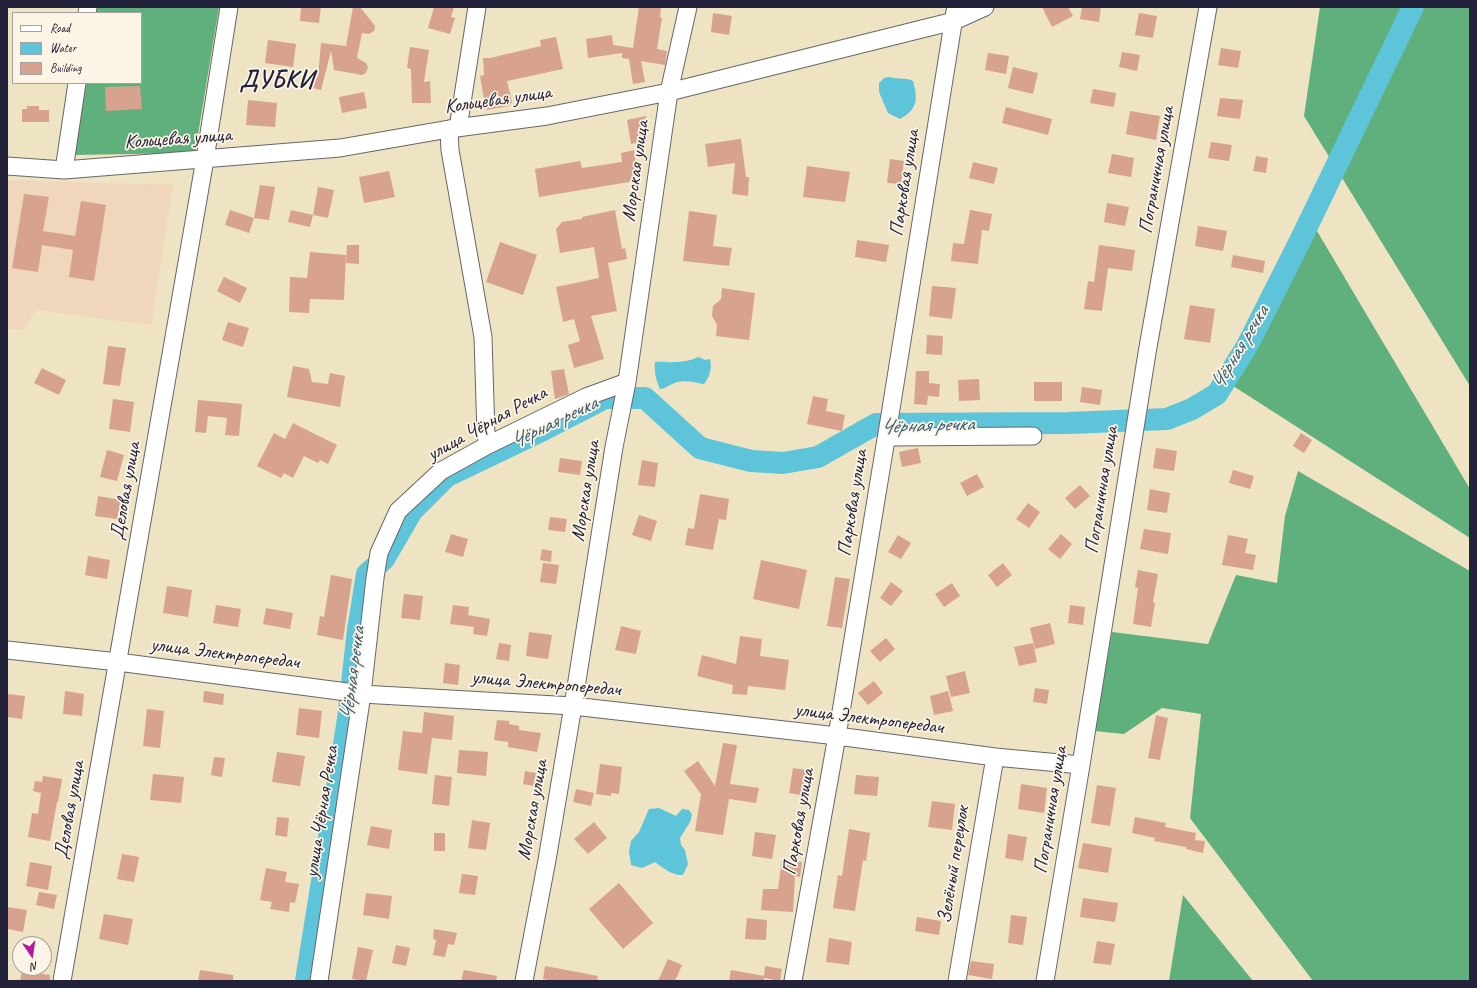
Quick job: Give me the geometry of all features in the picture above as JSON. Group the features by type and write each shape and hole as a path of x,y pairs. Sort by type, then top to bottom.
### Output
{"street":[{"name":"Деловая улица","path":"62,981 205,159 229,7"},
{"path":"477,7 450,150 483,337 485,413 488,445"},
{"name":"Морская улица","path":"524,981 574,706 614,447 623,410 669,92 688,7"},
{"name":"Кольцевая улица","path":"7,166 64,170 340,148 454,128 547,116 669,92 985,7"},
{"name":"Пограничная улица","path":"1045,981 1136,422 1208,7"},
{"name":"Парковая улица","path":"793,981 837,736 955,14"},
{"path":"64,170 77,84"},
{"name":"улица Чёрная Речка","path":"319,981 362,694 379,553 398,512 441,471 488,445 586,397 627,385"},
{"path":"887,435 1033,436"},
{"name":"улица Электропередач","path":"7,650 118,662 362,694 574,706 1081,766"},
{"name":"Зелёный переулок","path":"957,981 995,757"}],"shaded area":[{"path":"7,180 173,185 151,325 36,310 23,330 7,328"}],"green space":[{"path":"96,7 219,7 195,153 70,155 83,84 142,84 142,12 95,12"},
{"path":"1320,7 1470,7 1470,386 1304,116"},
{"path":"1314,226 1470,489 1470,538 1227,382 1263,300"},
{"path":"1298,471 1470,571 1470,981 1313,981 1190,818 1201,714 1162,708 1124,734 1094,731 1112,632 1208,644 1236,575 1277,583 1285,516"},
{"path":"1183,895 1253,981 1169,981"}],"water":[{"path":"889,77 913,81 916,93 915,103 910,111 900,119 888,113 879,92 879,83 884,78"},
{"path":"699,357 705,360 710,359 710,372 704,384 681,381 660,389 657,382 655,362 680,362"},
{"path":"659,808 676,816 682,809 689,810 692,815 690,822 680,838 681,845 685,850 688,864 683,875 672,873 655,862 642,868 631,865 629,851 631,841 639,832 649,809"}],"building":[{"path":"301,7 321,7 319,23 300,21"},
{"path":"353,7 360,7 375,26 374,31 369,34 362,33 357,58 366,63 368,67 366,73 362,75 334,70 331,51 321,90 309,87 312,76 318,77 321,43 346,46"},
{"path":"434,7 454,7 451,17 455,18 450,34 428,28"},
{"path":"639,7 661,7 660,18 662,18 657,49 667,51 665,65 641,61 645,82 633,84 629,59 622,58 622,53 588,58 586,39 612,35 613,45 633,48"},
{"path":"1042,7 1068,7 1073,16 1052,27"},
{"path":"1082,7 1101,7 1099,22 1080,19"},
{"path":"713,13 732,16 729,35 711,32"},
{"path":"1139,13 1157,16 1153,38 1135,35"},
{"path":"556,37 563,69 507,81 512,102 509,106 486,110 480,76 484,75 483,58 490,58 541,46 540,40"},
{"path":"268,40 296,44 293,67 265,63"},
{"path":"410,47 429,50 424,82 430,81 431,103 412,103 411,69 407,68"},
{"path":"1221,48 1241,51 1238,68 1218,65"},
{"path":"1122,52 1140,55 1137,71 1119,67"},
{"path":"988,53 1009,56 1006,74 985,70"},
{"path":"1013,67 1038,73 1033,94 1008,88"},
{"path":"140,86 142,109 106,111 105,87"},
{"path":"1093,89 1116,93 1114,107 1090,103"},
{"path":"364,92 367,108 342,113 339,97"},
{"path":"1220,98 1243,100 1240,119 1217,116"},
{"path":"248,100 277,103 275,127 246,125"},
{"path":"27,106 39,106 39,110 49,110 49,122 22,122 22,109 27,109"},
{"path":"1006,107 1052,119 1048,135 1002,123"},
{"path":"1130,111 1160,116 1156,140 1126,134"},
{"path":"646,116 649,130 645,131 647,141 631,144 627,120"},
{"path":"741,139 746,177 749,177 748,196 732,194 735,163 708,167 705,144"},
{"path":"1211,142 1232,145 1229,161 1208,158"},
{"path":"634,150 637,169 633,169 635,181 539,197 535,169 580,161 582,168 622,162 621,153"},
{"path":"1112,154 1134,158 1131,177 1108,173"},
{"path":"1256,156 1268,158 1266,173 1253,171"},
{"path":"890,159 904,161 901,184 887,183"},
{"path":"973,162 998,168 994,184 969,178"},
{"path":"807,166 850,172 845,202 803,197"},
{"path":"389,171 395,197 364,203 359,177"},
{"path":"260,185 275,187 269,220 254,218"},
{"path":"318,187 334,190 328,218 313,215"},
{"path":"24,194 49,197 43,231 75,236 81,201 106,205 94,281 69,277 73,250 42,245 38,272 12,268"},
{"path":"1107,203 1129,207 1125,226 1104,222"},
{"path":"230,210 254,218 249,233 225,225"},
{"path":"291,210 313,215 310,227 288,222"},
{"path":"615,210 622,249 625,248 627,259 608,263 617,311 591,316 604,359 574,368 568,345 580,341 574,319 563,322 556,287 599,278 594,247 560,253 556,229 562,222 582,219 582,217"},
{"path":"970,210 992,214 989,231 982,230 978,264 951,261 953,243 964,244"},
{"path":"689,211 717,215 713,246 732,248 729,266 683,261"},
{"path":"1198,226 1227,231 1223,251 1195,246"},
{"path":"857,240 889,245 886,262 855,257"},
{"path":"500,242 537,255 523,295 486,282"},
{"path":"347,245 359,245 359,264 346,263"},
{"path":"1099,245 1135,250 1132,271 1108,268 1102,311 1084,309 1088,281 1094,282"},
{"path":"310,252 346,255 344,300 310,299 309,313 289,312 290,277 307,278"},
{"path":"1233,255 1265,261 1263,273 1231,267"},
{"path":"224,277 247,288 240,303 217,291"},
{"path":"932,286 956,288 952,319 929,316"},
{"path":"722,288 755,293 749,340 716,336 717,325 712,316 713,306 721,299"},
{"path":"1190,305 1215,309 1210,343 1184,339"},
{"path":"228,322 249,328 243,347 222,340"},
{"path":"927,335 943,336 942,355 926,354"},
{"path":"108,346 126,348 120,386 103,384"},
{"path":"293,366 309,369 312,382 328,384 330,373 345,376 340,407 287,397"},
{"path":"42,368 66,380 59,395 34,383"},
{"path":"564,369 569,394 555,399 551,371"},
{"path":"916,371 929,371 929,383 940,384 939,397 928,396 927,405 914,404"},
{"path":"979,379 980,400 959,401 958,380"},
{"path":"1034,382 1062,382 1062,401 1034,401"},
{"path":"1082,387 1102,390 1100,405 1080,402"},
{"path":"813,396 828,399 826,411 845,415 842,431 807,424"},
{"path":"113,399 134,402 130,432 109,429"},
{"path":"198,400 242,404 239,436 225,435 227,418 208,416 206,433 195,432"},
{"path":"293,423 337,445 328,464 320,460 318,463 304,456 293,478 284,473 281,478 257,466 274,433 285,439"},
{"path":"1301,433 1312,440 1304,453 1293,446"},
{"path":"918,448 921,463 902,467 899,452"},
{"path":"1156,448 1177,451 1174,471 1153,468"},
{"path":"107,450 124,455 117,481 100,477"},
{"path":"560,458 582,461 580,475 558,472"},
{"path":"642,460 658,463 655,487 638,485"},
{"path":"1233,470 1254,476 1250,489 1229,483"},
{"path":"977,474 984,487 967,496 960,483"},
{"path":"1080,485 1090,496 1075,509 1065,498"},
{"path":"1150,489 1170,493 1167,513 1147,510"},
{"path":"700,494 729,499 726,520 719,519 713,550 685,545 688,528 694,529"},
{"path":"98,496 121,500 117,519 95,516"},
{"path":"1028,503 1040,512 1029,528 1016,519"},
{"path":"639,515 657,521 651,541 632,535"},
{"path":"550,517 567,519 565,532 548,530"},
{"path":"1144,529 1171,533 1168,554 1140,549"},
{"path":"451,534 468,539 463,557 445,552"},
{"path":"1061,534 1072,544 1060,559 1048,549"},
{"path":"898,535 911,543 901,559 888,552"},
{"path":"1228,535 1248,539 1245,553 1256,555 1253,570 1222,565"},
{"path":"542,549 552,551 551,562 540,560"},
{"path":"88,556 110,560 107,579 85,575"},
{"path":"761,560 807,570 799,609 753,599"},
{"path":"543,563 559,565 556,584 540,582"},
{"path":"1003,563 1012,575 997,587 988,575"},
{"path":"1138,570 1158,574 1153,602 1155,603 1151,627 1133,624 1138,588 1135,587"},
{"path":"331,575 352,579 343,640 317,635 320,616 324,617"},
{"path":"835,577 850,579 842,628 827,626"},
{"path":"891,582 903,591 891,606 880,598"},
{"path":"952,583 960,596 944,607 935,594"},
{"path":"167,586 192,590 188,617 163,613"},
{"path":"404,594 423,596 420,620 401,618"},
{"path":"216,605 241,609 238,627 213,623"},
{"path":"453,605 469,607 468,615 490,619 487,636 473,634 474,627 450,624"},
{"path":"1070,605 1085,607 1083,625 1068,623"},
{"path":"266,608 293,613 290,629 263,624"},
{"path":"1050,623 1055,644 1035,649 1030,628"},
{"path":"621,626 641,631 636,654 615,650"},
{"path":"529,632 552,635 548,659 526,656"},
{"path":"740,636 762,639 760,656 789,660 785,690 748,686 747,695 732,694 733,685 697,676 702,655 736,664"},
{"path":"886,638 895,649 880,662 870,651"},
{"path":"499,643 511,645 509,661 496,659"},
{"path":"1033,643 1037,662 1019,666 1014,647"},
{"path":"445,663 460,665 458,685 443,683"},
{"path":"965,671 970,693 951,697 946,676"},
{"path":"874,681 883,693 868,705 858,693"},
{"path":"1035,688 1049,690 1047,704 1033,702"},
{"path":"65,691 84,694 82,716 63,714"},
{"path":"204,691 224,694 223,705 203,702"},
{"path":"948,691 953,711 934,715 930,696"},
{"path":"7,694 25,696 22,719 7,717"},
{"path":"299,708 322,711 319,738 296,735"},
{"path":"147,709 164,711 160,748 143,746"},
{"path":"424,712 454,716 452,740 432,738 427,774 398,770 403,731 422,733"},
{"path":"1156,715 1168,718 1160,760 1148,758"},
{"path":"497,720 509,721 509,724 519,726 519,730 541,733 537,752 508,747 508,742 494,740"},
{"path":"723,743 737,745 730,784 759,788 756,803 729,799 723,835 695,831 701,794 684,771 698,761 715,786"},
{"path":"459,750 488,752 486,776 457,773"},
{"path":"277,752 305,756 300,786 272,782"},
{"path":"214,757 225,758 222,777 211,775"},
{"path":"600,764 622,767 619,794 611,793 611,796 596,794"},
{"path":"793,768 812,771 808,796 789,793"},
{"path":"525,771 536,773 534,786 523,784"},
{"path":"153,774 184,777 181,803 150,800"},
{"path":"435,775 452,777 449,806 432,804"},
{"path":"856,775 879,777 877,796 854,794"},
{"path":"43,776 62,779 50,841 28,837 32,813 38,814 41,793 33,791 35,781 42,782"},
{"path":"1021,784 1047,788 1044,813 1018,809"},
{"path":"1097,785 1116,788 1110,826 1091,823"},
{"path":"576,789 594,793 591,806 573,802"},
{"path":"932,801 955,804 952,830 928,827"},
{"path":"277,817 289,818 287,837 275,835"},
{"path":"1135,817 1166,823 1165,827 1196,833 1195,840 1205,841 1203,853 1186,849 1186,847 1154,841 1155,838 1132,833"},
{"path":"472,820 490,823 486,850 468,848"},
{"path":"594,822 607,838 588,854 574,839"},
{"path":"371,826 392,830 389,849 367,845"},
{"path":"849,829 870,833 866,861 863,860 855,911 833,908 838,875 842,876"},
{"path":"755,832 776,835 772,859 752,856"},
{"path":"434,833 445,833 445,851 434,851"},
{"path":"1008,834 1027,837 1023,861 1005,858"},
{"path":"1083,843 1112,848 1108,873 1078,868"},
{"path":"122,854 139,857 134,882 117,879"},
{"path":"782,859 802,862 800,877 795,876 793,912 761,910 763,889 778,889"},
{"path":"30,862 52,866 48,890 26,886"},
{"path":"266,868 287,872 285,882 299,884 295,903 290,902 289,912 270,909 272,902 260,900"},
{"path":"462,874 478,876 475,895 459,893"},
{"path":"619,883 653,923 623,949 589,909"},
{"path":"39,892 57,895 54,909 36,905"},
{"path":"366,893 392,896 389,919 363,915"},
{"path":"1083,898 1118,903 1115,922 1080,917"},
{"path":"7,907 27,910 23,932 7,929"},
{"path":"104,914 133,919 128,945 99,939"},
{"path":"1011,915 1027,917 1023,945 1008,943"},
{"path":"917,917 941,921 939,935 915,931"},
{"path":"747,918 767,920 766,940 745,939"},
{"path":"434,929 457,933 454,945 448,944 445,957 433,955 436,940 433,939"},
{"path":"829,938 852,942 849,965 826,962"},
{"path":"1097,941 1115,944 1111,965 1093,963"},
{"path":"396,945 410,948 406,966 392,963"},
{"path":"358,947 373,950 366,981 352,979"},
{"path":"668,959 682,965 675,981 658,981"},
{"path":"971,961 994,964 992,979 968,975"},
{"path":"545,966 598,976 597,981 554,981 543,979"},
{"path":"765,966 782,969 780,981 764,978 764,981 729,981 731,970 764,976"},
{"path":"200,970 233,975 233,981 198,981"},
{"path":"464,970 497,976 496,981 461,981"},
{"path":"21,976 50,976 50,981 20,981"}],"waterway":[{"name":"Чёрная речка","path":"306,981 348,719 358,630 367,574 384,559 412,511 447,476 543,430 605,398 645,398 700,448 751,461 783,463 818,457 876,424 1069,423 1167,419 1192,409 1217,394 1247,346 1300,241 1413,7"}],"district":[{"name":"ДУБКИ","path":"277,81"}]}
